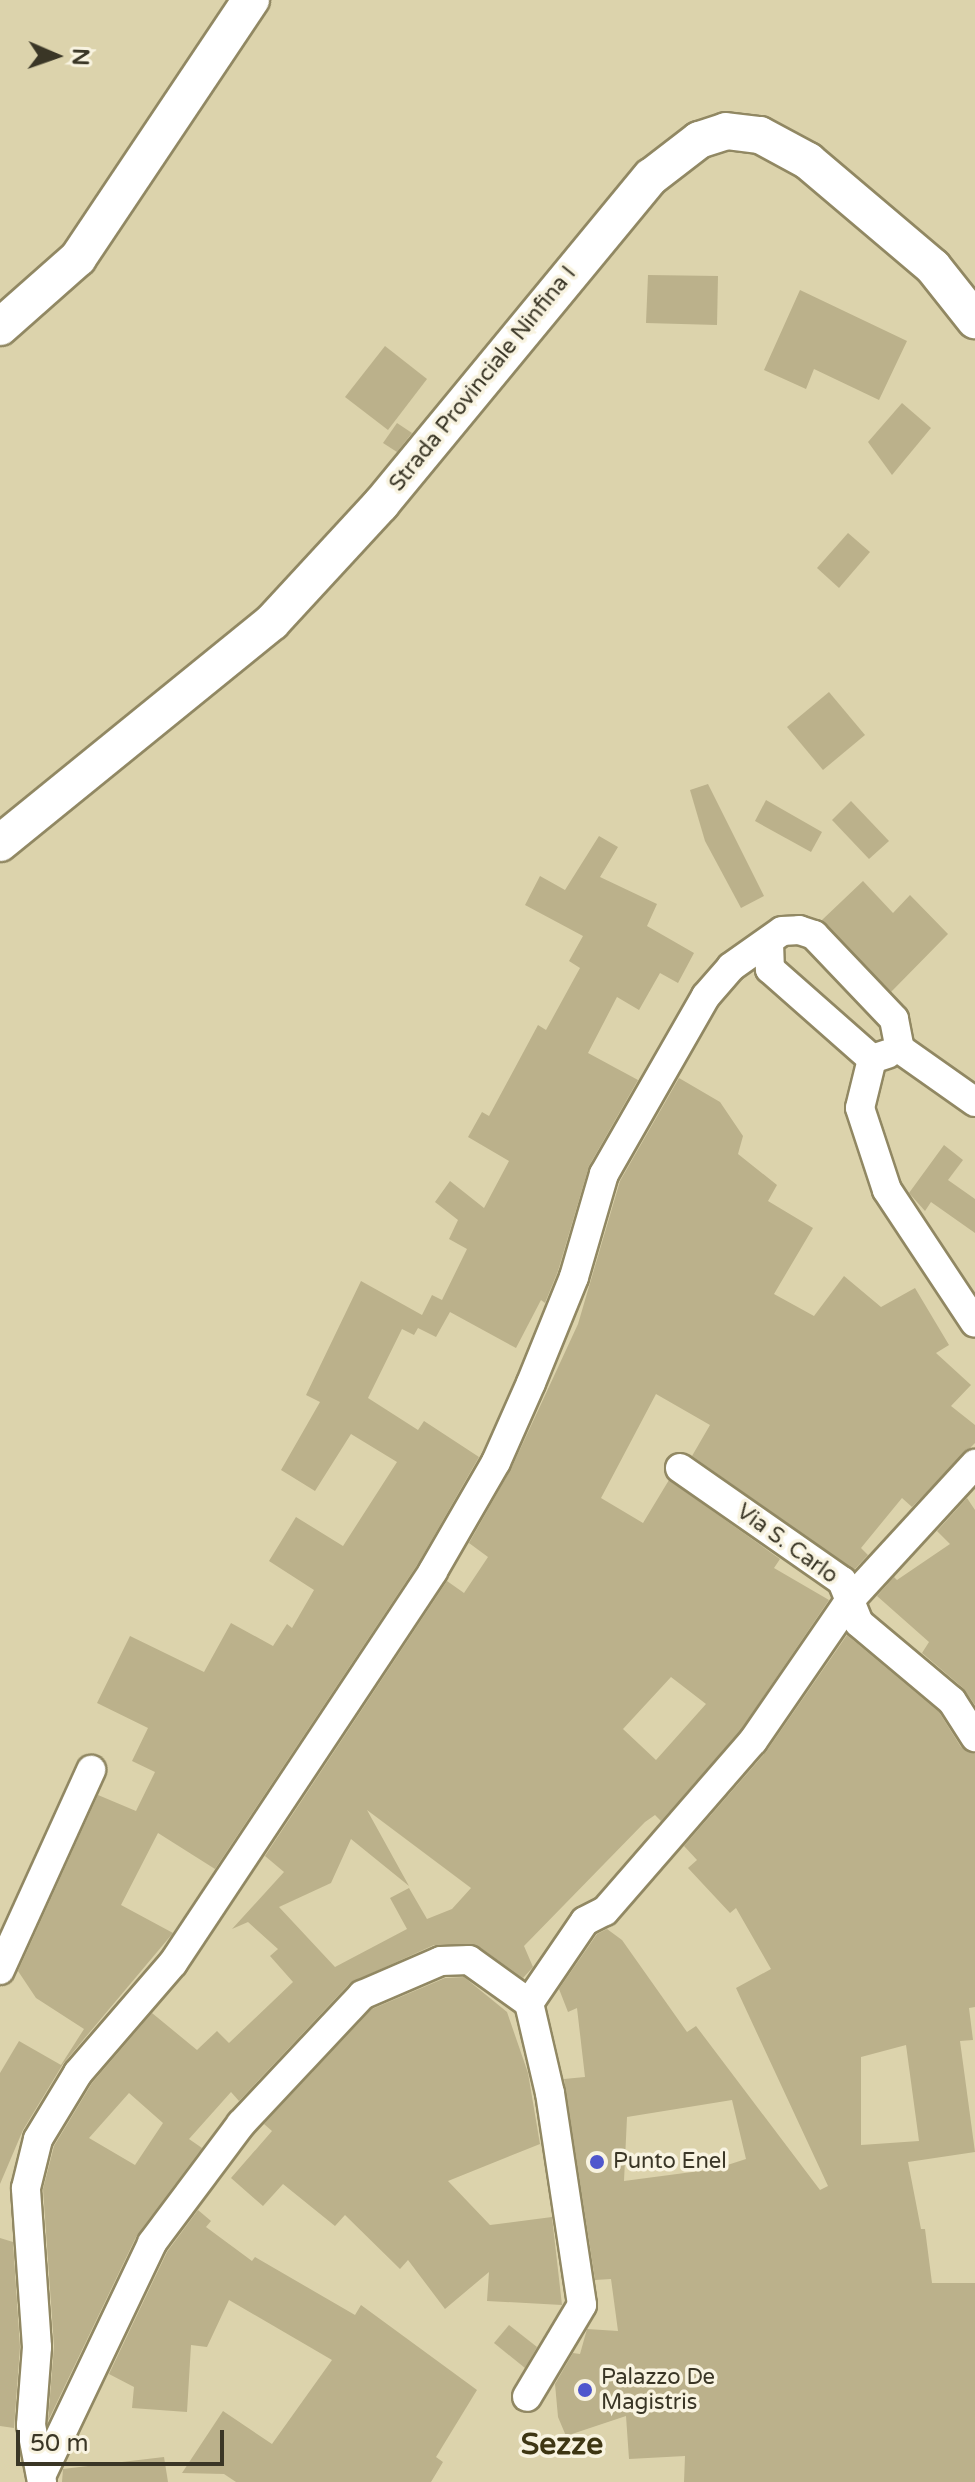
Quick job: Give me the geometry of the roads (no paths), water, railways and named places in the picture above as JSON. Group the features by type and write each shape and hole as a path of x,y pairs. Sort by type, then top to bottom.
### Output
{"street":[{"path":"0,327 78,258 251,0"},
{"name":"Strada Provinciale Ninfina I","path":"0,843 272,622 381,504 651,177 699,140 726,131 760,135 808,161 933,267 975,320"},
{"path":"42,2478 31,2425 37,2347 26,2188 38,2139 78,2073 173,1963 433,1571 496,1462 531,1383 574,1277 604,1174 706,996 731,967 782,931 814,935 894,1019 900,1049 975,1102"},
{"path":"769,943 770,969 872,1059"},
{"path":"872,1059 900,1049"},
{"path":"872,1059 860,1108 887,1190 975,1323"},
{"path":"529,2003 585,1921 605,1911 753,1741 850,1600 975,1464"},
{"name":"Via S. Carlo","path":"680,1468 842,1581 859,1623 952,1701 975,1737"},
{"path":"0,1970 91,1770"},
{"path":"42,2478 152,2243 241,2124 362,1995 441,1961 469,1960 529,2003 555,2121 582,2305 527,2397"}],"place":[{"name":"Punto Enel","path":"597,2162"},
{"name":"Palazzo De Magistris","path":"585,2390"}],"district":[{"name":"Sezze","path":"562,2445"}]}
